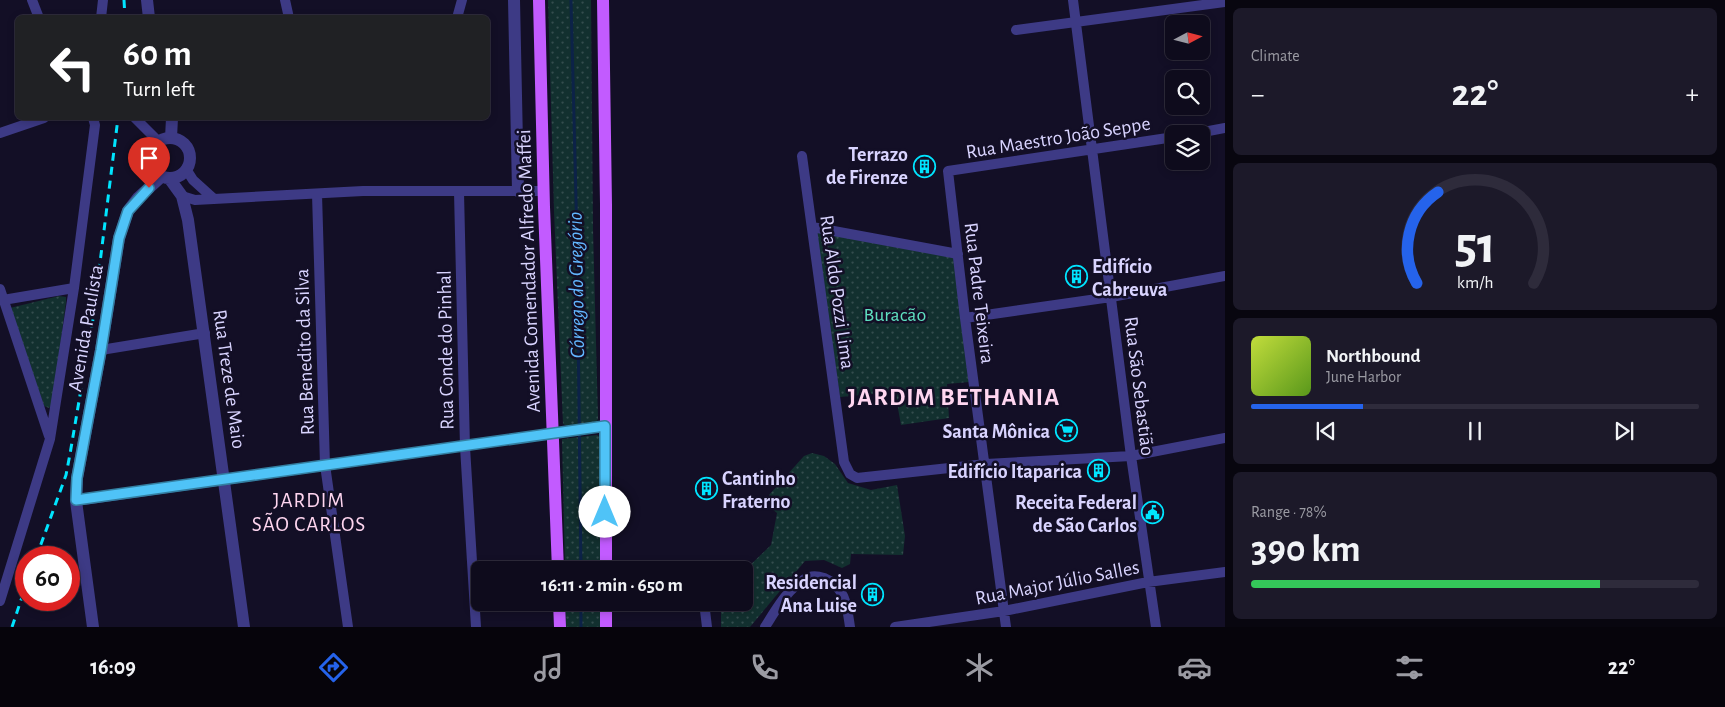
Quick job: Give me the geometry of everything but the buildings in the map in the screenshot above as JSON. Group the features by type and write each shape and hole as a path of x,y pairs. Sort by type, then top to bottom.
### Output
{"main road":[{"name":"Avenida Comendador Alfredo Maffei","path":"539,0 543,191 557,433 558,561"},
{"path":"603,0 606,204 598,427 605,561"},
{"path":"560,611 560,627"},
{"path":"606,611 606,627"}],"street":[{"path":"32,0 38,15"},
{"path":"101,15 103,0"},
{"path":"147,0 149,15"},
{"path":"285,0 289,15"},
{"name":"Rua São Sebastião","path":"1073,0 1131,456 1156,627"},
{"path":"458,15 463,1"},
{"path":"512,2 518,191"},
{"path":"1016,30 1225,2"},
{"path":"0,133 38,120"},
{"name":"Avenida Paulista","path":"0,601 50,439 74,288 94,120"},
{"path":"137,120 158,142"},
{"path":"171,138 172,120"},
{"path":"1210,131 1225,128"},
{"path":"171,138 184,143 188,149 189,162 182,174 165,177 156,172 150,160 153,146 158,142 171,138"},
{"name":"Rua Maestro João Seppe","path":"948,171 1165,138"},
{"name":"Rua Aldo Pozzi Lima","path":"802,156 844,462 850,474 857,478 986,464 1131,456 1225,438"},
{"path":"186,169 197,184 214,200"},
{"name":"Rua Padre Teixeira","path":"948,171 965,318 986,464 1006,627"},
{"name":"Avenida Paulista","path":"93,627 76,500 77,478 101,350 119,238 128,211 138,198 165,177"},
{"name":"Rua Treze de Maio","path":"165,177 182,196 205,333 244,627"},
{"path":"182,196 195,200 214,200 390,191 543,191"},
{"name":"Rua Conde do Pinhal","path":"459,192 465,447 476,627"},
{"name":"Rua Benedito da Silva","path":"317,194 325,465 348,627"},
{"path":"812,227 958,254"},
{"path":"965,318 1111,297 1225,276"},
{"path":"3,300 74,288"},
{"path":"0,289 50,439"},
{"path":"101,350 205,333"},
{"path":"76,500 598,427"},
{"name":"Rua Major Júlio Salles","path":"895,627 1004,611 1148,582 1225,572"},
{"path":"765,627 792,590 805,578 812,576 821,577 836,585 843,592 850,627"},
{"path":"705,611 707,627"}],"green space":[{"path":"548,0 591,0 593,229 598,418 597,422 567,426 563,424"},
{"name":"Buracão","path":"816,232 955,257 969,382 947,384 949,418 901,425 895,392 840,397"},
{"path":"59,296 66,297 66,302 52,406 49,408 44,406 10,308"},
{"path":"597,435 601,438 601,561 565,561 562,439"},
{"path":"812,453 824,456 835,464 848,483 871,490 897,485 905,536 903,555 851,554 850,564 842,568 824,560 805,561 750,627 721,627 721,611 753,611 753,562 771,545 777,513 772,509 769,495 804,456"},
{"path":"565,611 602,611 602,627 566,627"}],"waterway":[{"name":"Córrego do Gregório","path":"571,0 577,239 581,561"},
{"name":"Córrego do Gregório","path":"581,611 581,627"}],"railway":[{"path":"124,0 125,15"},
{"path":"40,546 66,475 70,454 93,319 118,120"},
{"path":"12,627 17,611"}],"place":[{"name":"Terrazo de Firenze","path":"924,166"},
{"name":"Edifício Cabreuva","path":"1076,277"},
{"name":"Santa Mônica","path":"1066,431"},
{"name":"Edifício Itaparica","path":"1098,471"},
{"name":"Cantinho Fraterno","path":"706,489"},
{"name":"Receita Federal de São Carlos","path":"1153,513"},
{"name":"Residencial Ana Luise","path":"873,594"}],"district":[{"name":"JARDIM BETHANIA","path":"954,396"},
{"name":"JARDIM SÃO CARLOS","path":"309,512"}],"route":[{"path":"149,188 128,211 119,238 101,350 77,478 76,500 605,426 605,512"}]}
